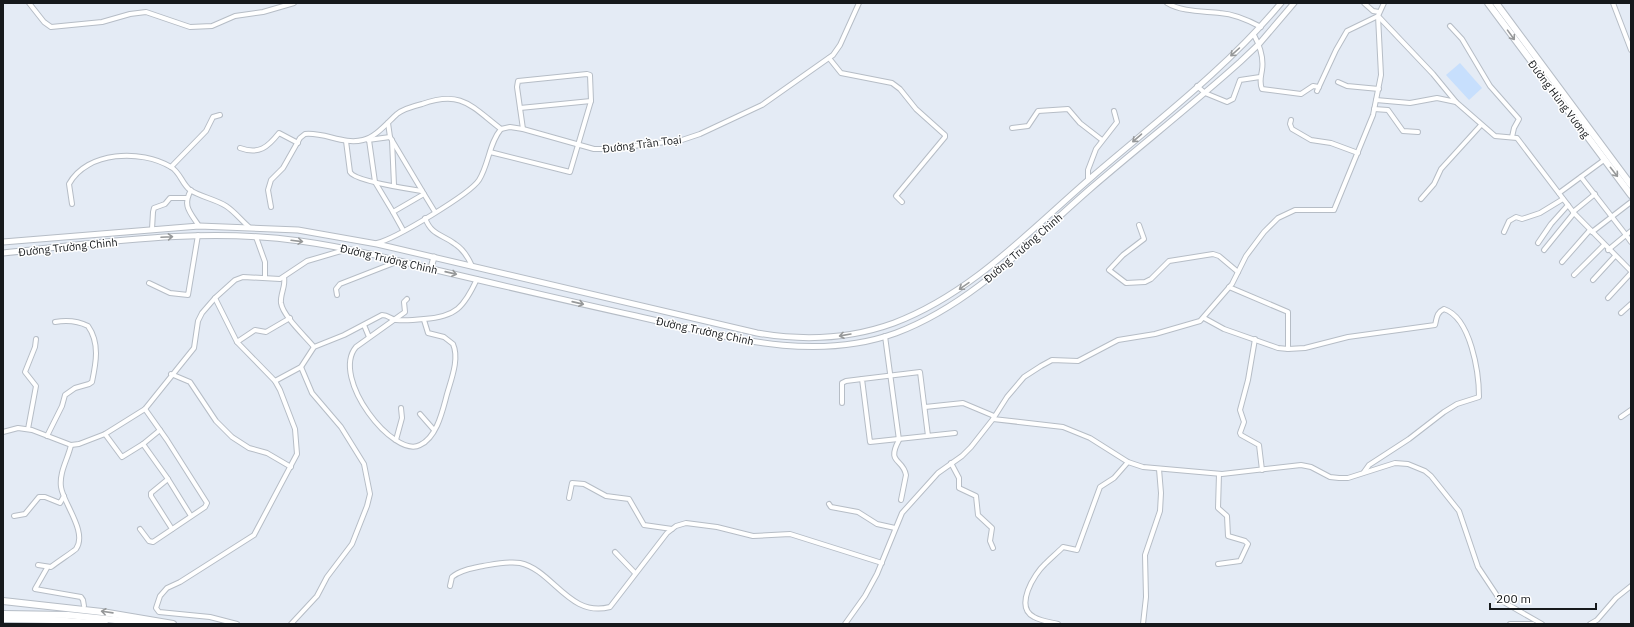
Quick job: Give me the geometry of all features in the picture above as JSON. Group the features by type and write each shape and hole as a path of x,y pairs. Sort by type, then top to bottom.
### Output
{"highway":[{"name":"Đường Hùng Vương","path":"1488,3 1604,160 1631,194"},
{"name":"Đường Hùng Vương","path":"1496,3 1631,184"},
{"path":"3,601 102,612 173,624"},
{"path":"3,614 68,615 153,624"},
{"path":"3,619 54,620 105,624"}],"main road":[{"name":"Đường Trường Chinh","path":"3,242 199,226 298,230 377,244 765,334 798,338 838,336 882,327 917,313 945,298 980,274 1254,35 1281,3"},
{"name":"Đường Trường Chinh","path":"3,253 198,235 298,240 349,249 763,343 788,346 826,347 885,336 921,322 961,300 985,282 1099,182 1205,93 1259,44 1294,3"},
{"path":"147,239 150,229"},
{"path":"432,268 434,257"},
{"path":"917,313 921,322"},
{"path":"763,343 765,334"}],"street":[{"path":"29,3 44,22 52,27 77,23 102,22 130,14 146,12 190,27 198,28 212,26 235,16 262,12 294,3"},
{"name":"Đường Trần Toại","path":"501,129 510,127 523,129 594,149 609,149 671,142 692,138 762,105 829,58 840,45 859,3"},
{"path":"1167,3 1196,11 1221,13 1246,19 1261,27"},
{"path":"1364,3 1372,11 1379,14 1456,102 1481,125 1495,136 1512,137 1518,140 1573,212 1608,250 1631,271 1608,298"},
{"path":"845,624 865,596 882,563 902,513 938,473 971,447 1018,383 1047,362 1057,360 1078,361 1118,340 1195,324 1204,318 1213,304 1229,287 1246,256 1264,232 1279,217 1295,210 1334,210 1374,110 1381,75 1379,14 1384,3"},
{"path":"1613,3 1631,50"},
{"path":"1254,35 1259,44 1263,63 1260,77 1261,87 1264,90 1301,94 1313,86 1318,89 1336,50 1347,31 1379,14"},
{"path":"1450,26 1462,40 1490,86 1519,119 1513,131 1512,137"},
{"path":"829,58 841,73 892,83 916,109 945,135 945,137 896,196 902,202"},
{"path":"490,152 568,173 571,171 591,101 590,77 586,74 518,81 517,84 523,129"},
{"path":"1197,86 1205,93 1224,102 1230,102 1233,99 1240,80 1260,77"},
{"path":"1338,82 1347,86 1379,89"},
{"path":"367,140 398,113 430,101 456,98 465,102 501,129 481,176 474,185 459,198 377,244"},
{"path":"1376,100 1410,103 1437,98 1456,102"},
{"path":"520,108 591,101"},
{"path":"1012,128 1028,126 1038,111 1052,111 1066,108 1070,110 1080,123 1102,140"},
{"path":"1374,110 1388,110 1403,131 1418,132"},
{"path":"1088,180 1091,163 1102,140 1117,122 1114,111"},
{"path":"171,167 206,131 213,117 220,115"},
{"path":"1291,120 1290,124 1292,129 1311,140 1331,143 1358,152"},
{"path":"388,123 391,139 394,185"},
{"path":"1421,199 1434,184 1441,169 1481,125"},
{"path":"240,148 250,151 259,151 268,146 279,132 298,143"},
{"path":"271,208 268,190 269,184 282,168 302,136 307,134 346,141 391,139"},
{"path":"391,139 435,212"},
{"path":"367,140 375,182 404,230"},
{"path":"346,141 351,174 375,182 394,185 423,193"},
{"path":"72,204 68,189 70,183 85,167 92,162 112,158 136,156 171,167 178,172 191,190 227,206 249,227"},
{"path":"1559,193 1604,160"},
{"path":"1581,177 1631,242"},
{"path":"410,189 415,180"},
{"path":"191,190 186,198 186,205 199,226"},
{"path":"393,212 423,193"},
{"path":"1544,250 1573,212 1594,194"},
{"path":"150,229 154,208 165,204 169,198 186,198"},
{"path":"1504,232 1511,219 1517,217 1522,219 1537,214 1563,199"},
{"path":"1562,262 1591,231 1631,202"},
{"path":"1538,243 1550,224 1568,205"},
{"path":"425,218 430,229 460,248 472,266"},
{"path":"1138,225 1144,239 1124,255 1109,270 1126,283 1144,282 1151,279 1169,261 1204,255 1217,255 1238,272"},
{"path":"1608,250 1631,231"},
{"path":"148,283 170,293 188,295 198,235"},
{"path":"256,237 265,262 265,278"},
{"path":"1574,275 1604,245"},
{"path":"3,432 18,428 28,429 71,445 79,444 105,434 145,409 171,374 194,348 199,317 215,298 240,277 275,279 284,277 307,261 349,249"},
{"path":"1593,280 1615,256"},
{"path":"337,295 336,289 340,284 400,261"},
{"path":"284,277 285,284 282,304 290,318 314,346"},
{"path":"275,381 301,366 314,346 364,325 382,315 395,320 424,320 451,314 467,299 477,279"},
{"path":"1229,287 1288,312 1288,349"},
{"path":"215,298 237,342 275,381 287,405 295,429 298,452 291,468 253,536 180,582 167,588 162,593 156,606 159,612 210,617 237,624"},
{"path":"407,299 404,302 405,312 356,347 351,354 349,366 352,383 366,411 396,440 407,447 413,448 424,443 434,430 439,420 455,360 453,344 448,339 428,334 424,320"},
{"path":"1621,313 1631,304"},
{"path":"1204,318 1224,329 1278,348 1288,349 1305,348 1348,337 1435,325 1436,316 1443,309 1448,311 1460,323 1475,354 1479,397 1457,404 1444,412 1409,439 1369,465 1364,472"},
{"path":"237,342 255,330 266,332 290,318"},
{"path":"47,436 62,406 65,396 75,388 92,382 97,358 93,338 88,326 68,321 56,322"},
{"path":"364,325 369,337"},
{"path":"885,336 899,440 894,449 894,456 906,475 901,500"},
{"path":"28,429 36,386 25,372 35,347 36,339"},
{"path":"1255,339 1248,380 1240,410 1244,420 1240,433 1259,445 1262,470"},
{"path":"290,624 317,596 326,577 352,544 367,506 370,494 364,464 341,428 312,393 301,366"},
{"path":"842,403 842,383 846,380 920,372 928,436"},
{"path":"171,374 188,381 193,385 216,421 232,437 247,447 269,454 291,468"},
{"path":"862,379 870,442 955,433"},
{"path":"925,407 962,403 993,418 1063,427 1090,438 1128,462 1143,467 1159,469 1219,474 1306,466 1330,477 1344,478 1390,464 1402,463 1417,467 1431,476 1459,511 1478,567 1500,600 1542,624"},
{"path":"396,440 402,418 401,408"},
{"path":"140,529 151,542 207,505 206,500 145,409"},
{"path":"1621,417 1631,410"},
{"path":"420,414 434,430"},
{"path":"105,434 122,457 160,430"},
{"path":"142,444 168,480 191,516"},
{"path":"71,445 69,458 61,476 61,487 73,514 78,534 78,545 74,550 51,567 47,568 35,589 81,597 84,606"},
{"path":"1058,624 1034,617 1026,609 1025,603 1030,586 1044,564 1063,547 1077,550 1100,487 1114,478 1128,462"},
{"path":"952,463 959,478 959,488 975,495 977,498 978,515 992,528 990,541 993,548"},
{"path":"1143,624 1146,593 1144,559 1149,539 1160,511 1161,492 1159,469"},
{"path":"1218,564 1240,561 1248,544 1245,540 1228,536 1227,516 1218,508 1219,474"},
{"path":"168,480 151,494 172,529"},
{"path":"569,498 572,483 579,482 606,496 629,499 644,525 672,529"},
{"path":"14,516 25,514 39,497 44,497 60,503 64,496"},
{"path":"829,504 831,507 858,512 877,524 895,528"},
{"path":"450,586 452,577 463,571 502,563 516,562 534,570 576,603 597,608 606,608 612,605 635,573 672,529 686,523 717,526 753,536 790,534 882,563"},
{"path":"615,552 635,573"},
{"path":"38,565 47,568"},
{"path":"1590,624 1597,620 1616,598 1631,586"},
{"path":"1510,624 1533,624"}],"shaded area":[{"path":"1460,63 1482,88 1469,100 1446,75"}]}
